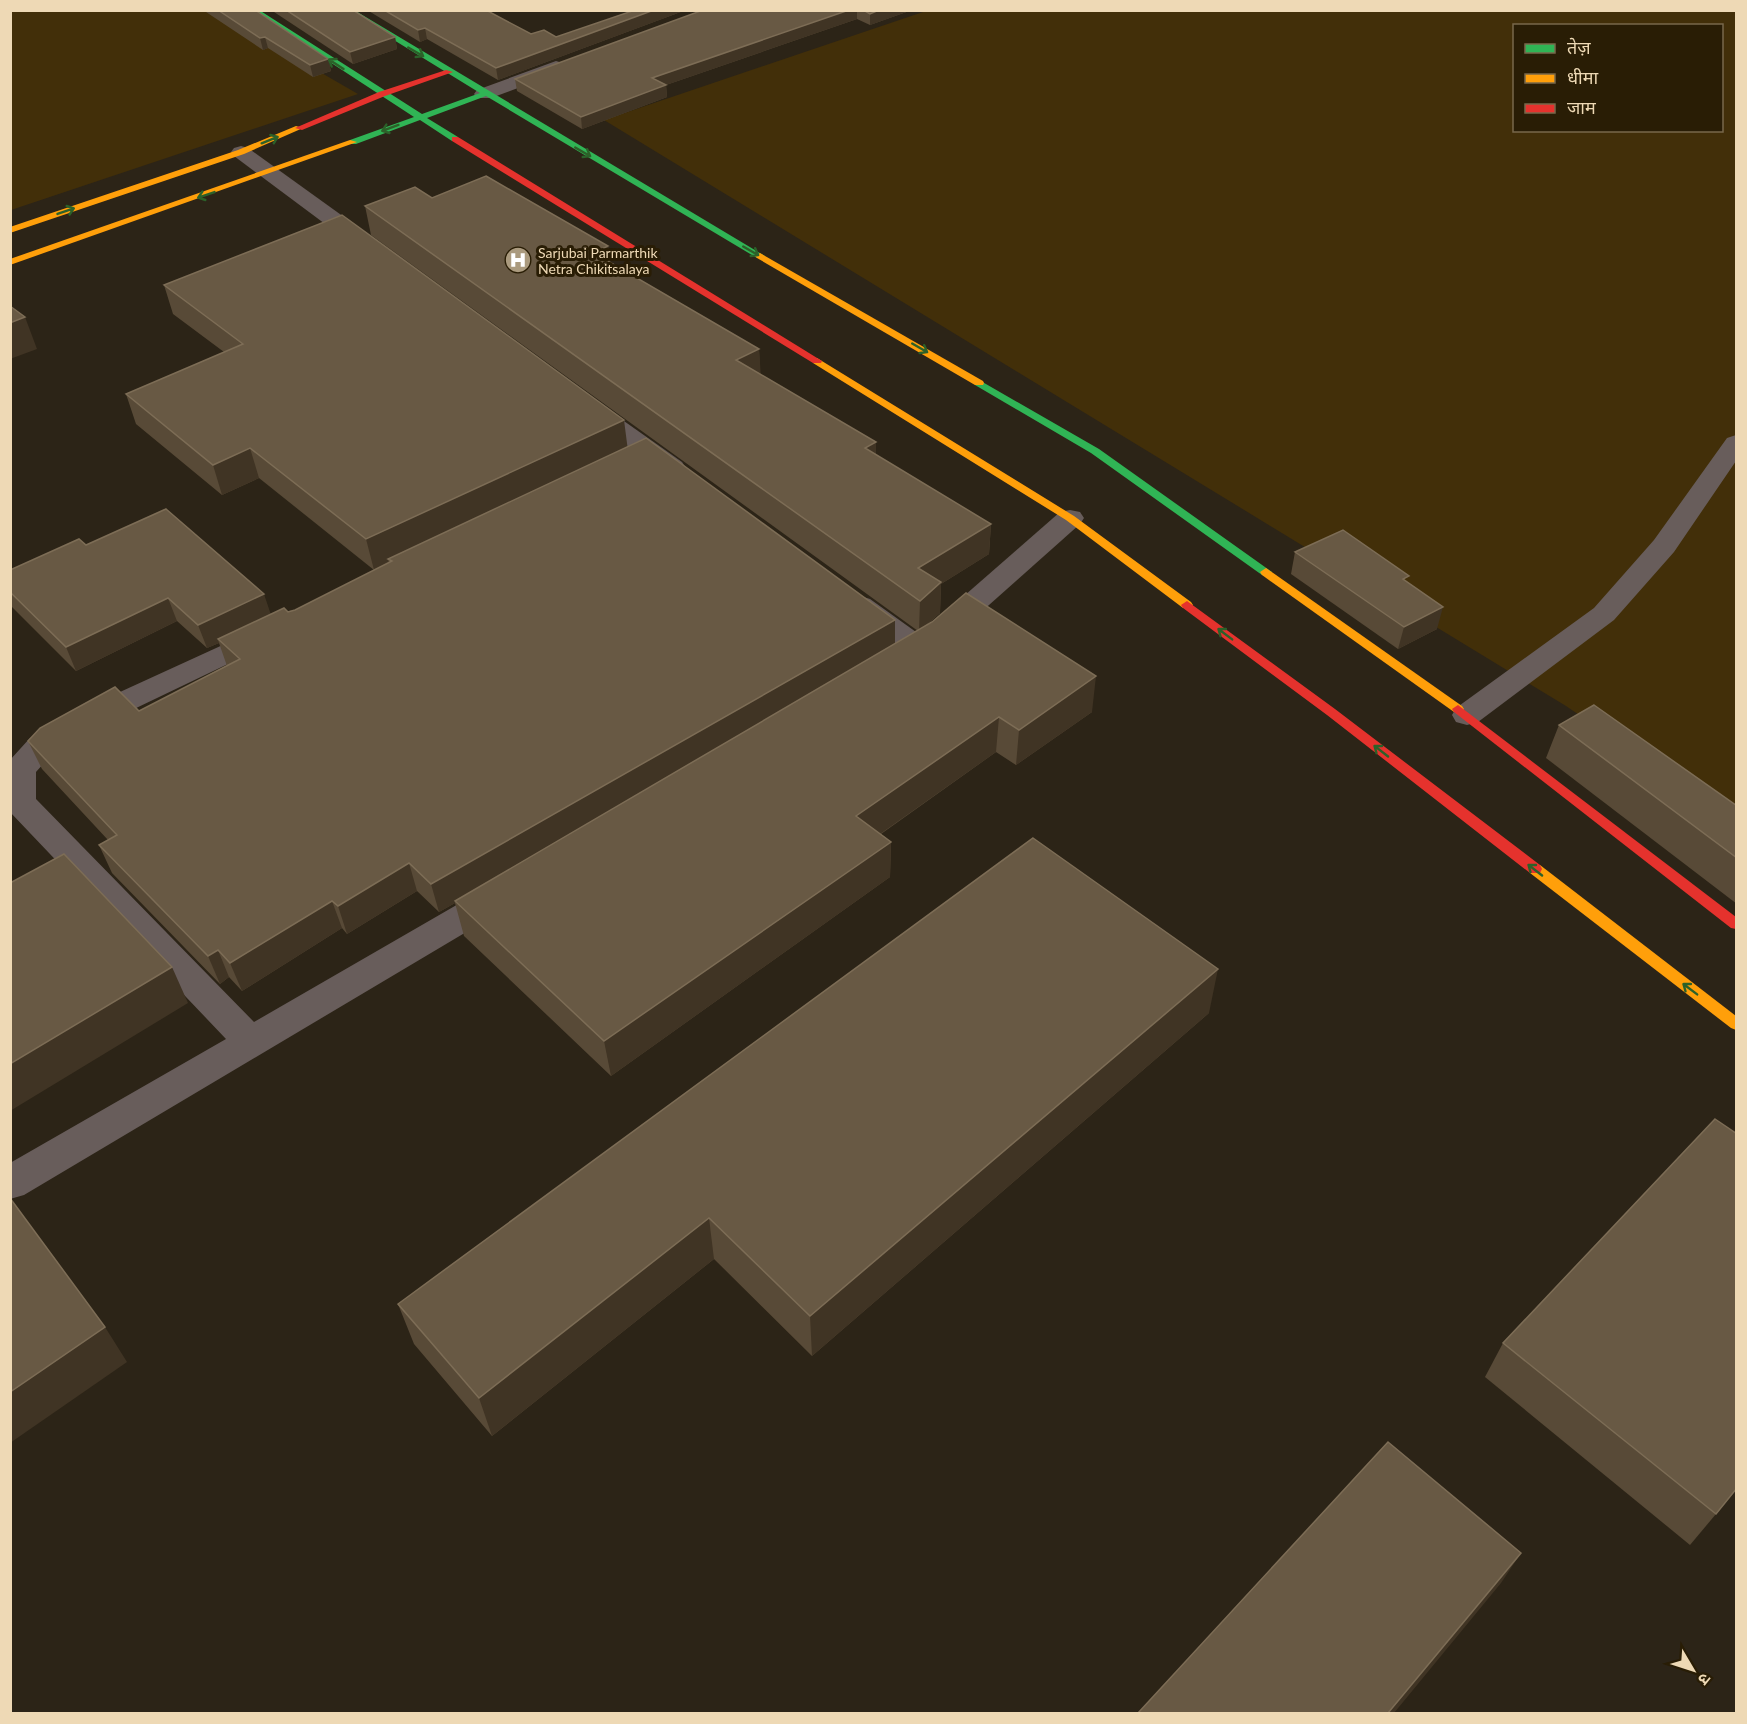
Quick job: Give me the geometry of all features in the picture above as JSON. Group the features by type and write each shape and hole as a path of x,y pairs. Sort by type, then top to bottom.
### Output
{"main road":[{"path":"253,10 382,94 1070,518 1331,712 1737,1024"},
{"path":"348,10 484,94 1095,450 1467,715 1737,924"},
{"path":"10,230 241,152 382,94 449,72"},
{"path":"10,262 269,173 484,94"}],"street":[{"path":"484,94 572,62"},
{"path":"241,152 384,257"},
{"path":"565,389 689,480"},
{"path":"1467,715 1604,615 1665,546 1737,442"},
{"path":"619,468 651,452"},
{"path":"890,667 920,649 1070,518"},
{"path":"843,593 920,649"},
{"path":"251,1042 20,802 20,769 41,746 96,715 288,624"},
{"path":"10,1183 519,885"}],"shaded area":[{"path":"10,11 214,11 358,94 11,210"},
{"path":"926,11 1736,11 1736,822 1566,706 604,120"}],"building":[{"path":"218,10 255,10 328,59 310,65 265,37 260,38"},
{"path":"286,10 353,10 395,37 350,52"},
{"path":"384,10 486,10 531,34 544,30 556,37 635,10 654,10 496,68 425,28 418,30"},
{"path":"703,10 849,10 652,78 666,85 581,117 515,79"},
{"path":"863,10 879,10 870,14"},
{"path":"486,176 608,246 594,253 759,349 736,360 876,442 865,448 991,524 918,568 941,582 920,601 365,206 415,187 432,198"},
{"path":"342,215 624,420 366,539 250,448 213,465 126,394 243,344 164,285"},
{"path":"10,306 25,317 10,323"},
{"path":"646,438 895,620 431,884 409,863 338,906 332,901 230,963 218,950 208,956 99,845 117,835 28,741 40,728 115,687 139,711 240,659 218,639 284,608 288,612 295,610 392,561 388,559"},
{"path":"166,509 264,594 198,625 168,598 66,647 10,592 10,570 79,539 86,545"},
{"path":"1343,530 1409,576 1403,579 1443,607 1404,627 1295,552"},
{"path":"966,593 1096,676 1019,730 999,717 856,816 891,842 604,1041 455,901 932,622"},
{"path":"1594,705 1737,806 1737,858 1559,725"},
{"path":"1033,838 1218,969 810,1316 709,1218 479,1398 398,1304"},
{"path":"64,854 172,967 10,1064 10,883"},
{"path":"1715,1119 1737,1134 1737,1488 1716,1514 1503,1343"},
{"path":"10,1198 105,1327 10,1392"},
{"path":"1388,1442 1521,1553 1388,1713 1138,1713"}],"traffic: fast":[{"path":"253,10 455,139"},
{"path":"348,10 760,256"},
{"path":"353,142 484,94"},
{"path":"979,383 1095,451 1266,572"}],"traffic: slow":[{"path":"10,230 241,152 299,128"},
{"path":"10,262 353,142"},
{"path":"760,256 979,383"},
{"path":"817,361 1070,518 1187,605"},
{"path":"1266,572 1458,709"},
{"path":"1535,869 1736,1024"}],"traffic: jam":[{"path":"299,128 382,94 449,72"},
{"path":"455,139 817,361"},
{"path":"1187,605 1535,869"},
{"path":"1458,709 1736,924"}],"place":[{"name":"Sarjubai Parmarthik Netra Chikitsalaya","path":"518,260"}]}
